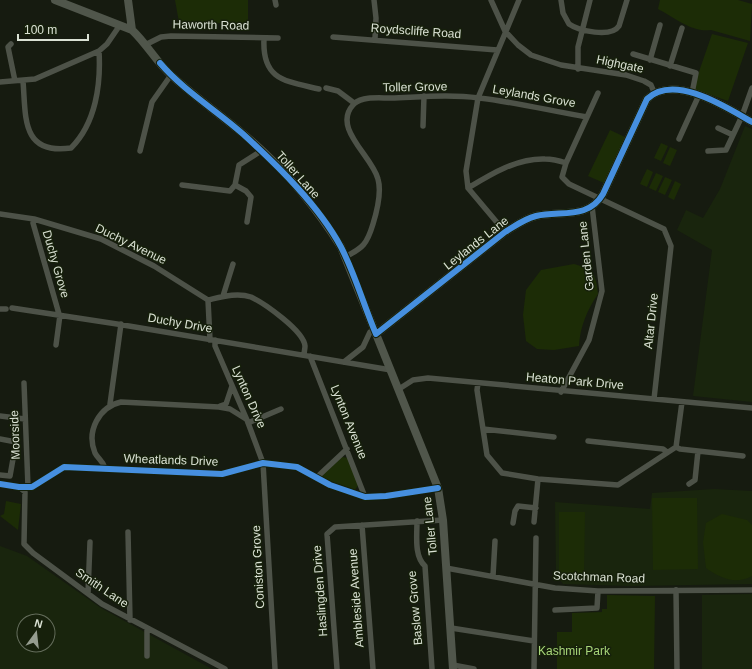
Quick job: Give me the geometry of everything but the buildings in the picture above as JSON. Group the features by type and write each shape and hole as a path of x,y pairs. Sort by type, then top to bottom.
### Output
{"main road":[{"path":"54,0 132,30"},
{"path":"128,0 132,30"},
{"name":"Toller Lane","path":"132,30 170,75 242,133 284,173 320,215 340,247 373,333 399,389 438,488 443,520 453,667"},
{"path":"654,92 672,89 695,94 752,122"},
{"name":"Leylands Lane","path":"373,333 505,232 522,222 535,216 578,212 592,206 600,198 647,99 654,92"}],"street":[{"path":"374,0 376,39"},
{"name":"Highgate","path":"490,0 505,31 518,45 531,55 561,65 626,76 644,81 651,85 654,92"},
{"path":"505,232 468,188 466,171 478,98 519,0"},
{"path":"561,0 565,21 572,27 582,30 609,33 617,30 622,20 627,0"},
{"path":"578,68 578,47 590,0"},
{"path":"0,82 35,79 99,50 106,44 120,25"},
{"path":"650,60 660,26"},
{"path":"670,66 682,28"},
{"name":"Haworth Road","path":"145,45 160,37 170,36 278,38"},
{"name":"Roydscliffe Road","path":"333,37 376,39 497,50"},
{"path":"264,38 264,57 270,70 287,82 319,89"},
{"path":"11,44 8,47 15,81"},
{"path":"23,81 27,128 32,138 42,146 52,149 71,148 80,139 93,110 100,69 99,50"},
{"path":"633,54 696,73 695,94 679,140"},
{"path":"140,151 152,102 170,75"},
{"path":"326,88 338,91 354,103 348,111 346,121 348,130 374,169 378,180 379,196 366,244 358,251 345,257"},
{"path":"708,151 726,150 742,116 752,88"},
{"path":"598,93 566,162 562,177 569,184 600,198"},
{"path":"423,126 424,96"},
{"name":"Toller Grove","path":"354,103 364,99 424,96 478,98"},
{"name":"Leylands Grove","path":"478,98 587,117"},
{"path":"718,128 733,135"},
{"path":"182,185 230,191 235,186 239,165 261,151"},
{"path":"468,188 500,169 524,162 545,159 566,162"},
{"path":"235,186 246,191 251,197 247,222"},
{"name":"Altar Drive","path":"600,198 664,229 671,246 654,399"},
{"name":"Garden Lane","path":"562,392 589,340 602,291 592,206"},
{"name":"Duchy Avenue","path":"0,214 34,219 101,239 154,266 208,300"},
{"name":"Duchy Grove","path":"34,219 33,223 59,315"},
{"path":"223,296 233,264"},
{"path":"213,340 208,300 223,296 240,295 251,297 287,321 302,338 305,345 304,355"},
{"name":"Duchy Drive","path":"6,309 121,324 391,370"},
{"path":"56,345 59,315"},
{"path":"105,468 103,461 96,454 93,433 97,420 110,404 121,324"},
{"path":"344,362 363,347 373,333"},
{"name":"Lynton Drive","path":"213,340 248,422 263,463"},
{"name":"Lynton Avenue","path":"310,356 365,497"},
{"name":"Heaton Park Drive","path":"399,389 413,380 428,378 562,392 752,408"},
{"name":"Moorside","path":"24,383 28,487"},
{"path":"478,383 477,390 488,455 502,473 538,479 618,485 676,447"},
{"path":"219,406 226,404 232,386"},
{"path":"110,404 121,402 219,406 230,409 248,422 281,409"},
{"path":"676,447 682,402"},
{"path":"0,416 25,419"},
{"path":"483,429 554,438"},
{"path":"0,440 16,442 10,476 0,475"},
{"path":"588,441 662,449 667,452"},
{"path":"676,447 698,452 743,456"},
{"path":"316,478 347,449"},
{"path":"689,484 695,480 698,452"},
{"name":"Wheatlands Drive","path":"0,484 20,487 32,486 64,467 222,474 263,463 297,467 330,485 365,497 386,496 438,488"},
{"name":"Coniston Grove","path":"263,463 275,669"},
{"path":"534,522 538,479"},
{"name":"Smith Lane","path":"20,487 25,492 24,544 33,553 88,593 130,620 225,669"},
{"path":"513,523 514,511 518,506 536,508"},
{"name":"Haslingden Drive","path":"337,669 327,534 335,527 443,520"},
{"name":"Baslow Grove","path":"417,521 419,561 425,566 432,669"},
{"name":"Ambleside Avenue","path":"362,525 373,669"},
{"path":"128,532 130,620"},
{"path":"534,669 536,538"},
{"path":"493,576 495,541"},
{"path":"88,593 90,542"},
{"name":"Scotchman Road","path":"446,568 555,588 598,591 752,590"},
{"path":"676,590 677,669"},
{"path":"555,610 597,608 598,591"},
{"path":"146,628 147,656"},
{"path":"450,628 534,641"},
{"path":"453,667 474,669"}],"shaded area":[{"path":"745,126 752,129 752,402 693,396 712,250 677,230 686,210 703,218 720,189"},
{"path":"714,489 752,491 752,584 630,586 563,584 556,575 555,502 650,509 652,493"},
{"path":"0,546 27,556 101,608 212,669 0,669"},
{"path":"752,594 752,669 702,669 702,595"}],"green space":[{"path":"175,0 248,0 248,24 179,22"},
{"path":"660,0 738,0 752,4 750,41 711,30 697,29 683,24 658,9"},
{"path":"712,34 748,43 728,101 693,89"},
{"path":"610,130 625,137 604,183 588,176"},
{"path":"661,143 668,146 661,161 654,158"},
{"path":"670,147 677,150 670,166 663,163"},
{"path":"647,169 653,172 647,187 640,184"},
{"path":"656,173 663,176 656,191 649,188"},
{"path":"665,177 672,180 665,195 658,192"},
{"path":"675,181 681,184 674,200 668,197"},
{"path":"574,264 586,268 593,274 595,277 598,294 585,319 579,346 554,350 537,349 526,341 523,315 526,290 541,270"},
{"path":"342,457 348,458 360,483 354,491 325,481 322,476"},
{"path":"652,498 697,498 698,569 653,570"},
{"path":"6,501 21,504 18,530 0,516 4,514"},
{"path":"559,512 585,512 584,574 559,574"},
{"path":"722,514 747,520 752,525 752,576 746,579 728,579 717,575 706,568 703,542 706,523"},
{"name":"Kashmir Park","path":"607,595 655,596 654,669 557,669 557,632 572,632 572,613 602,612 602,609 607,609"}],"cycle path":[{"path":"160,63 179,83 233,125 256,146 284,173 310,202 341,247 351,268 376,334 505,232 520,223 545,214 582,211 590,208 597,202 603,194 647,99 658,92 671,90 685,91 700,95 728,108 752,122"},
{"path":"0,484 19,487 32,487 64,467 222,474 263,463 297,467 330,485 365,497 386,496 438,488"}]}
